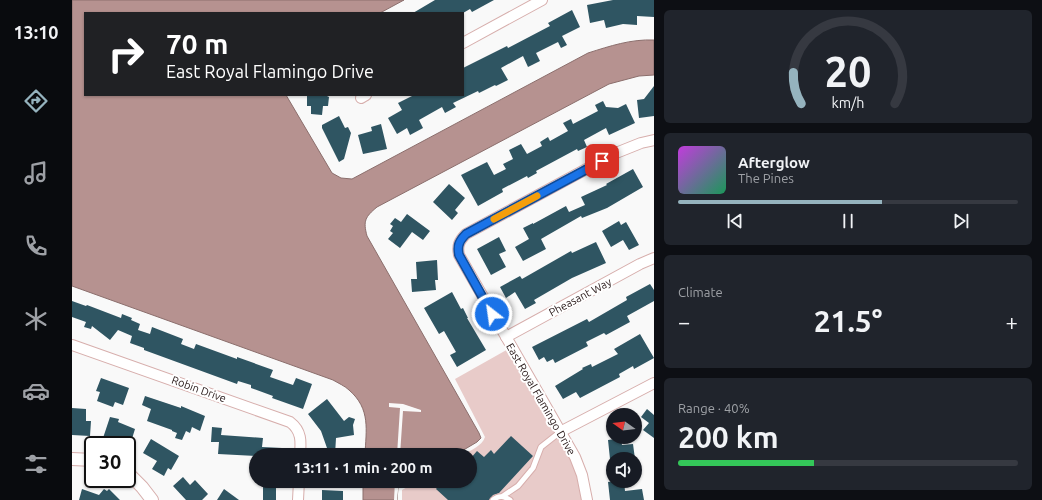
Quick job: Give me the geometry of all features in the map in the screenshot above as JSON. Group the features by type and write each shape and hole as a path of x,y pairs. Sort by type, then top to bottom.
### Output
{"street":[{"path":"464,42 542,0"},
{"name":"East Royal Flamingo Drive","path":"587,500 582,475 575,457 459,255 459,243 466,234 616,153 654,140"},
{"name":"Pheasant Way","path":"506,337 654,258"},
{"name":"Robin Drive","path":"72,344 290,422 295,425 300,436 300,448"},
{"path":"560,432 654,383"},
{"path":"72,458 84,459"},
{"path":"136,481 152,500"},
{"path":"298,500 299,488"}],"lane":[{"path":"493,500 503,496 518,486 533,468 541,447 560,432"},
{"path":"503,496 510,500"}],"shaded area":[{"path":"72,0 404,0 382,12 84,12 84,96 287,96 332,173 341,178 352,179 588,53 629,42 654,40 654,75 639,76 609,84 377,207 366,220 365,227 367,236 481,438 467,448 365,448 366,420 361,405 356,397 333,380 72,286"},
{"path":"512,347 555,424 589,500 402,500 402,490 406,488 477,488 477,448 474,448 484,440 485,437 455,379"},
{"path":"363,488 398,488 397,500 363,500"}],"pier":[{"path":"389,403 403,404 421,410 421,412 403,411 400,448 397,448 400,408 389,407"},
{"path":"395,488 398,488 397,500 394,500"}],"building":[{"path":"435,0 494,0 472,12 470,9 464,12 415,12"},
{"path":"613,0 654,0 654,17 637,16 637,25 623,24 606,28 604,20 590,23 587,5"},
{"path":"572,10 580,27 562,36 567,45 561,48 558,42 536,53 540,61 528,67 523,56 501,68 508,80 479,93 478,91 453,103 456,107 445,113 442,107 419,120 423,128 410,135 407,128 397,134 388,118 402,110 398,103 412,96 464,96 464,68 507,46 508,48 550,26 548,23"},
{"path":"654,86 654,116 639,118 637,100 644,99"},
{"path":"307,96 329,97 328,106 323,106 322,115 311,114 311,106 307,106"},
{"path":"603,101 606,107 618,108 626,104 635,123 609,135 606,128 584,140 587,147 578,151 577,149 536,171 537,173 528,178 527,176 502,189 503,192 478,206 461,175 487,162 494,175 506,169 503,164 513,159 509,150 521,144 527,154 542,146 540,142 548,137 550,141 568,131 563,123 571,119 573,124 598,111 595,105"},
{"path":"339,116 345,128 348,127 351,133 344,159 339,162 322,128 322,125"},
{"path":"381,124 387,149 363,154 358,135 372,131 371,127"},
{"path":"633,169 643,187 607,208 582,218 581,216 541,239 546,249 523,261 515,247 529,239 523,228 566,206 569,212 585,205 581,197 607,185 606,184"},
{"path":"449,184 465,198 455,210 458,213 452,220 433,202"},
{"path":"407,214 430,231 423,240 412,232 400,248 388,239 393,233 390,231 393,226 390,224 395,218 401,222"},
{"path":"619,221 621,225 626,222 639,245 629,250 623,240 611,247 602,231"},
{"path":"499,237 506,251 499,254 506,267 491,275 477,249"},
{"path":"596,242 606,263 572,278 534,300 536,303 525,309 515,292 506,298 500,287 520,276 522,279 571,251 572,253"},
{"path":"437,260 438,280 435,280 436,290 412,292 411,279 417,279 416,262"},
{"path":"650,284 654,290 654,301 627,316 630,322 606,335 604,333 586,342 588,346 555,363 553,359 547,362 544,357 539,360 532,347 587,319 589,322 627,300 626,297"},
{"path":"452,292 461,309 463,308 467,318 486,350 457,367 450,355 456,352 444,331 439,334 424,308"},
{"path":"72,301 121,318 122,314 132,318 131,320 140,324 138,330 150,334 152,327 183,339 181,344 194,349 196,344 273,370 270,377 293,385 296,378 312,384 303,409 272,398 273,396 251,388 251,385 238,381 237,384 144,350 144,348 130,343 132,336 118,330 110,340 92,326 91,329 84,327 86,322 72,317"},
{"path":"640,334 654,358 634,369 633,366 619,374 620,377 580,398 576,392 563,399 555,386 583,369 582,368 591,364 592,367 618,354 614,349"},
{"path":"101,378 129,388 123,405 115,402 113,407 97,401 100,392 96,391"},
{"path":"145,396 181,408 181,406 205,416 200,431 192,427 190,433 186,431 182,440 175,438 177,433 172,430 147,421 151,409 142,405"},
{"path":"327,399 344,421 349,417 355,419 353,425 354,435 336,438 335,448 327,448 321,431 308,414"},
{"path":"72,408 86,409 86,421 91,421 90,436 72,435"},
{"path":"647,409 654,415 654,438 643,430 649,423 642,418"},
{"path":"110,417 119,419 118,422 135,429 133,436 104,436"},
{"path":"212,427 222,428 221,435 263,438 262,447 282,448 249,448 249,456 218,454 219,442 211,442"},
{"path":"511,436 533,456 499,493 493,495 489,500 448,500 436,489 477,488 477,451 484,457 491,450 494,454"},
{"path":"151,439 179,456 171,470 168,468 164,476 152,469 157,461 143,453"},
{"path":"608,444 633,444 634,452 609,452"},
{"path":"183,477 190,485 195,480 208,494 202,500 186,500 173,486"},
{"path":"263,488 276,488 276,500 263,500"},
{"path":"609,488 625,488 625,491 642,489 644,500 610,500"},
{"path":"82,489 99,495 104,489 107,491 109,489 120,500 79,500"},
{"path":"224,489 239,500 217,500"},
{"path":"322,490 343,491 343,500 322,500"}],"slow traffic":[{"path":"494,219 537,196"}],"route":[{"path":"492,314 459,255 459,243 462,238 466,234 602,161"}]}
